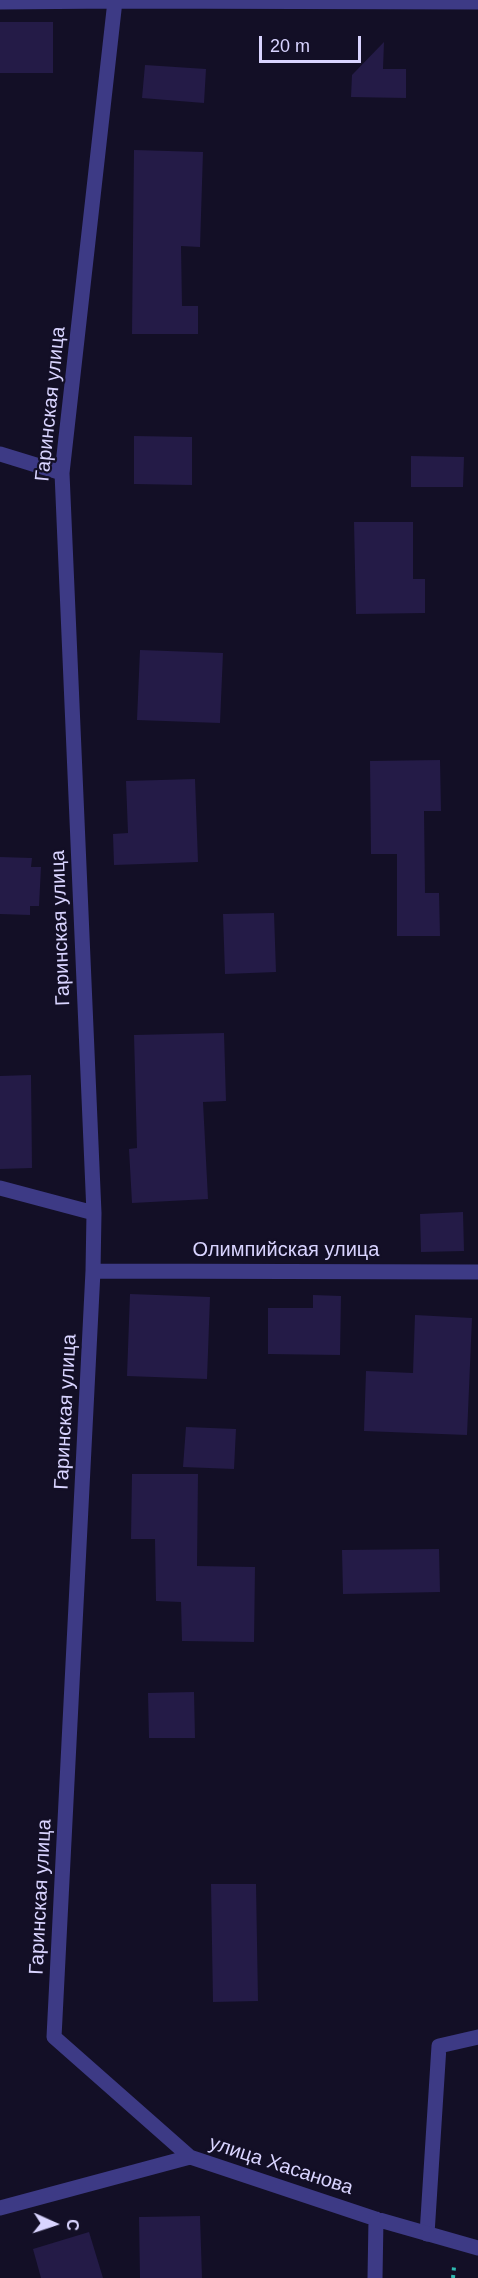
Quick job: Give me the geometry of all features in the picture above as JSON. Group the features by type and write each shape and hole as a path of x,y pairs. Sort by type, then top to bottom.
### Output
{"street":[{"name":"Гаринская улица","path":"115,1 62,473 94,1213 93,1271 54,2037 190,2157"},
{"path":"0,2 478,2"},
{"path":"0,454 62,473"},
{"path":"0,1188 94,1213"},
{"name":"Олимпийская улица","path":"93,1271 478,1272"},
{"path":"427,2234 439,2046 478,2037"},
{"name":"улица Хасанова","path":"0,2208 190,2157 376,2219 478,2248"},
{"path":"375,2278 376,2219"}],"building":[{"path":"0,22 53,22 53,73 0,73"},
{"path":"384,42 383,69 406,69 406,98 351,97 352,75"},
{"path":"145,65 206,69 204,103 142,98"},
{"path":"134,150 203,152 200,247 181,246 182,306 198,306 198,334 132,334"},
{"path":"134,436 192,437 192,485 134,484"},
{"path":"411,456 464,457 463,487 411,487"},
{"path":"354,522 413,522 413,579 425,579 425,613 356,614"},
{"path":"140,650 223,653 220,723 137,720"},
{"path":"440,760 441,811 424,811 425,893 439,893 440,936 397,936 397,854 371,854 370,761"},
{"path":"195,779 198,862 114,865 113,834 128,833 126,781"},
{"path":"0,857 32,858 31,867 41,867 39,906 30,906 30,915 0,914"},
{"path":"274,913 276,972 225,974 223,914"},
{"path":"224,1033 226,1101 203,1102 208,1199 132,1203 129,1149 137,1148 134,1035"},
{"path":"31,1075 32,1168 0,1169 0,1076"},
{"path":"463,1212 464,1251 421,1252 420,1214"},
{"path":"130,1294 210,1297 207,1379 127,1376"},
{"path":"313,1295 341,1296 340,1355 268,1354 268,1308 313,1308"},
{"path":"415,1315 472,1318 467,1435 364,1431 366,1371 413,1373"},
{"path":"186,1427 236,1429 234,1469 183,1467"},
{"path":"132,1474 198,1474 197,1566 255,1567 254,1642 182,1641 181,1602 156,1601 155,1539 131,1539"},
{"path":"439,1549 440,1592 343,1594 342,1550"},
{"path":"194,1692 195,1738 149,1738 148,1693"},
{"path":"211,1884 256,1884 258,2001 213,2002"},
{"path":"200,2216 202,2278 140,2278 139,2217"},
{"path":"89,2232 103,2278 41,2278 33,2249"}]}
